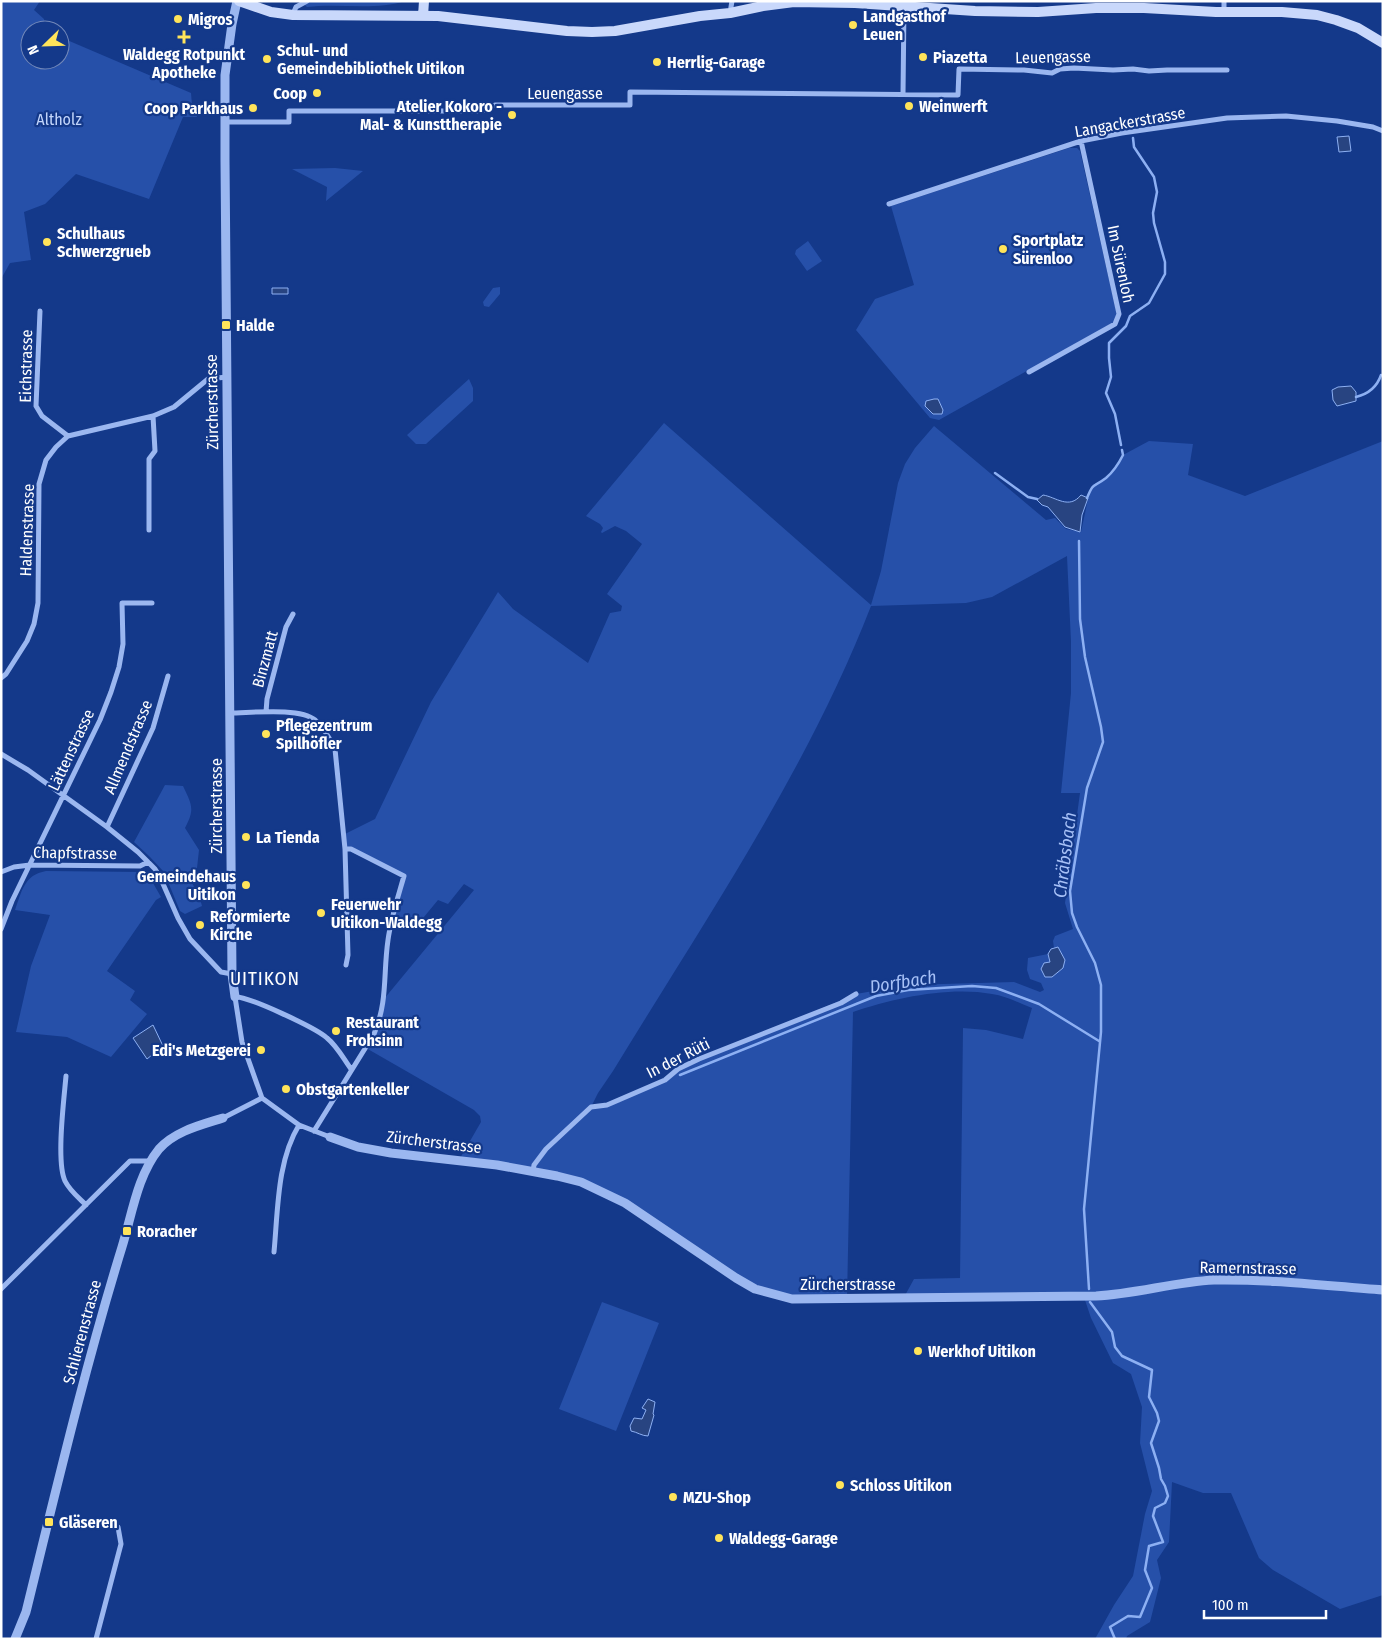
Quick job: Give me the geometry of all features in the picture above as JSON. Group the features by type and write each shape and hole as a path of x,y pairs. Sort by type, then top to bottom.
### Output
{"main road":[{"path":"238,1 271,12 293,15 459,18 567,31 592,32 615,31 794,2 828,2 975,11 1066,11 1113,8 1224,6 1317,15 1358,28 1383,43"},
{"path":"423,16 424,1"}],"street":[{"name":"Zürcherstrasse","path":"238,1 232,24 226,75 225,122 232,974 242,1042 262,1098 299,1125 358,1147 533,1171 581,1182 626,1203 725,1272 772,1294 801,1300 1054,1297"},
{"path":"293,15 296,7 307,1"},
{"path":"730,13 732,1"},
{"path":"903,94 904,6"},
{"name":"Leuengasse","path":"225,122 289,122 290,111 482,111 495,105 630,105 630,92 958,95 959,69 1052,72 1060,69 1074,68 1149,71 1226,70"},
{"name":"Langackerstrasse","path":"889,204 1081,141 1122,133 1227,118 1286,116 1337,121 1383,130"},
{"name":"Im Sürenloh","path":"1029,372 1115,324 1119,314 1081,141"},
{"name":"Eichstrasse","path":"40,311 36,406 42,416 68,436"},
{"path":"68,436 153,416 174,407 208,379 227,377"},
{"path":"149,530 149,459 155,451 153,416"},
{"name":"Haldenstrasse","path":"1,678 6,674 27,641 34,624 38,603 39,484 46,460 68,436"},
{"name":"Lättenstrasse","path":"1,929 12,901 64,796 66,787 100,720 116,676 124,639 122,632 122,603 152,603"},
{"name":"Binzmatt","path":"266,712 267,699 286,627 293,614"},
{"name":"Allmendstrasse","path":"107,826 153,728 168,676"},
{"path":"230,713 290,712 314,719 330,738 335,749 344,849 348,955 346,965"},
{"path":"1,754 28,770 107,826 148,862 161,880 178,918 190,939 220,972 232,974"},
{"path":"314,1131 374,1034 379,1022 384,999 388,940 404,876 351,849 344,849"},
{"name":"Chapfstrasse","path":"1,872 14,867 30,865 140,866 148,862"},
{"name":"In der Rüti","path":"533,1171 534,1165 546,1149 591,1108 606,1105 665,1080 678,1069 699,1059 841,1003 856,994"},
{"path":"235,996 250,999 320,1032 336,1047 351,1069"},
{"path":"66,1076 62,1117 62,1166 64,1180 86,1205"},
{"name":"Schlierenstrasse","path":"15,1639 26,1612 111,1282 140,1184 160,1147 181,1132 223,1118 262,1098"},
{"path":"274,1252 283,1168 292,1136 299,1125"},
{"path":"1,1289 130,1161 151,1161"},
{"name":"Ramernstrasse","path":"1054,1297 1116,1295 1212,1280 1238,1280 1383,1290"},
{"path":"96,1639 121,1544 118,1527"}],"green space":[{"name":"Altholz","path":"1,1 40,1 34,10 44,20 20,20 20,70 70,70 70,41 191,93 192,105 197,117 183,117 149,199 76,174 45,204 24,212 31,260 10,263 1,279"},
{"path":"301,1 405,1 382,6 307,7"},
{"name":"Sportplatz Sürenloo","path":"1069,148 1077,148 1080,151 1117,315 1114,322 939,420 930,418 856,330 875,299 914,285 891,206"},
{"path":"335,168 363,171 326,201 327,187 292,169"},
{"path":"808,241 822,261 807,271 795,254 796,250"},
{"path":"500,287 500,294 489,307 484,306 483,302 493,288"},
{"path":"469,379 473,388 473,401 426,444 416,444 407,435"},
{"path":"664,423 871,605 881,571 898,483 905,464 915,448 934,426 1046,520 1055,518 1066,529 1081,532 1087,498 1093,485 1106,478 1123,455 1149,441 1193,444 1188,475 1245,496 1383,441 1383,1595 1340,1609 1273,1570 1259,1558 1231,1493 1203,1493 1172,1482 1169,1542 1157,1560 1161,1578 1150,1622 1127,1636 1126,1639 1095,1639 1133,1576 1145,1514 1152,1491 1140,1443 1142,1407 1131,1374 1113,1363 1091,1318 1084,1297 903,1299 914,1279 960,1278 963,1028 986,1030 1023,1039 1032,1008 997,995 958,991 903,998 853,1012 847,1299 801,1300 755,1289 626,1203 581,1182 459,1160 481,1122 480,1116 474,1110 366,1048 379,1022 384,999 474,890 464,884 448,904 438,900 414,929 393,914 404,876 345,849 343,835 375,819 431,702 498,592 513,609 588,663 610,613 621,611 622,606 607,594 642,544 626,531 615,526 602,533 603,528 600,524 586,516","holes":["1067,556 1071,693 1061,793 1080,793 1065,903 1073,929 1055,936 1053,941 1054,948 1058,948 1045,977 1050,962 1048,954 1028,958 1027,970 1030,979 1041,983 1044,990 1040,992 1014,982 908,985 856,994 678,1069 659,1082 637,1093 613,1102 591,1107 753,844 786,786 817,727 871,606 966,603 992,597"]},
{"path":"165,785 183,786 191,807 190,816 185,828 199,850 196,877 189,878 199,895 202,906 185,914 180,911 164,872 134,842"},
{"path":"46,871 142,872 149,876 161,897 156,900 107,971 135,991 130,1000 147,1014 111,1057 67,1037 16,1032 31,966 50,915 15,910 22,890 28,880"},
{"path":"602,1302 659,1323 616,1431 559,1409"}],"shaded area":[{"path":"1349,136 1351,151 1339,152 1337,137"},
{"path":"272,288 288,288 288,294 272,294"},
{"path":"1351,386 1356,392 1356,401 1337,406 1333,400 1332,390 1338,387"},
{"path":"938,399 943,410 942,414 933,414 925,406 926,401"},
{"path":"1043,495 1067,502 1072,502 1081,495 1088,498 1082,515 1080,532 1065,527 1048,507 1042,505 1037,500"},
{"path":"1058,947 1065,960 1063,968 1052,977 1045,977 1041,969 1044,963 1050,962 1048,954 1051,949"},
{"path":"153,1025 163,1046 147,1059 133,1038"},
{"path":"648,1399 655,1402 654,1415 648,1436 631,1431 630,1426 634,1418 642,1419 646,1410 642,1408"}],"waterway":[{"path":"1121,445 1115,414 1106,393 1111,377 1109,343 1126,326 1130,316 1149,303 1165,274 1165,262 1154,223 1153,213 1157,192 1154,177 1134,147 1133,138"},
{"path":"1356,397 1371,389 1381,375"},
{"path":"1087,498 1093,487 1106,478 1116,467 1123,455 1122,450"},
{"path":"995,473 1028,497 1037,499"},
{"name":"Chräbsbach","path":"1079,541 1080,619 1085,657 1103,742 1087,788 1070,891 1072,913 1095,963 1101,985 1101,1032 1084,1209 1089,1289"},
{"name":"Dorfbach","path":"680,1075 876,996 908,990 972,986 996,988 1039,1004 1099,1041"},
{"name":"Chräbsbach","path":"1090,1302 1112,1332 1115,1347 1122,1356 1152,1370 1149,1397 1159,1421 1151,1443 1168,1496 1165,1503 1155,1508 1153,1516 1163,1542 1149,1546 1145,1570 1152,1588 1140,1617 1128,1616 1110,1627 1115,1639"}],"place":[{"name":"Migros","path":"178,19"},
{"name":"Landgasthof Leuen","path":"853,25"},
{"name":"Waldegg Rotpunkt Apotheke","path":"184,37"},
{"name":"Piazetta","path":"923,57"},
{"name":"Schul- und Gemeindebibliothek Uitikon","path":"267,59"},
{"name":"Herrlig-Garage","path":"657,62"},
{"name":"Coop","path":"317,93"},
{"name":"Weinwerft","path":"909,106"},
{"name":"Coop Parkhaus","path":"253,108"},
{"name":"Atelier Kokoro - Mal- & Kunsttherapie","path":"512,115"},
{"name":"Schulhaus Schwerzgrueb","path":"47,242"},
{"name":"Sportplatz Sürenloo","path":"1003,249"},
{"name":"Halde","path":"226,325"},
{"name":"Pflegezentrum Spilhöfler","path":"266,734"},
{"name":"La Tienda","path":"246,837"},
{"name":"Gemeindehaus Uitikon","path":"246,885"},
{"name":"Feuerwehr Uitikon-Waldegg","path":"321,913"},
{"name":"Reformierte Kirche","path":"200,925"},
{"name":"Restaurant Frohsinn","path":"336,1031"},
{"name":"Edi's Metzgerei","path":"261,1050"},
{"name":"Obstgartenkeller","path":"286,1089"},
{"name":"Roracher","path":"127,1231"},
{"name":"Werkhof Uitikon","path":"918,1351"},
{"name":"Schloss Uitikon","path":"840,1485"},
{"name":"MZU-Shop","path":"673,1497"},
{"name":"Gläseren","path":"49,1522"},
{"name":"Waldegg-Garage","path":"719,1538"}],"district":[{"name":"UITIKON","path":"265,978"}]}
